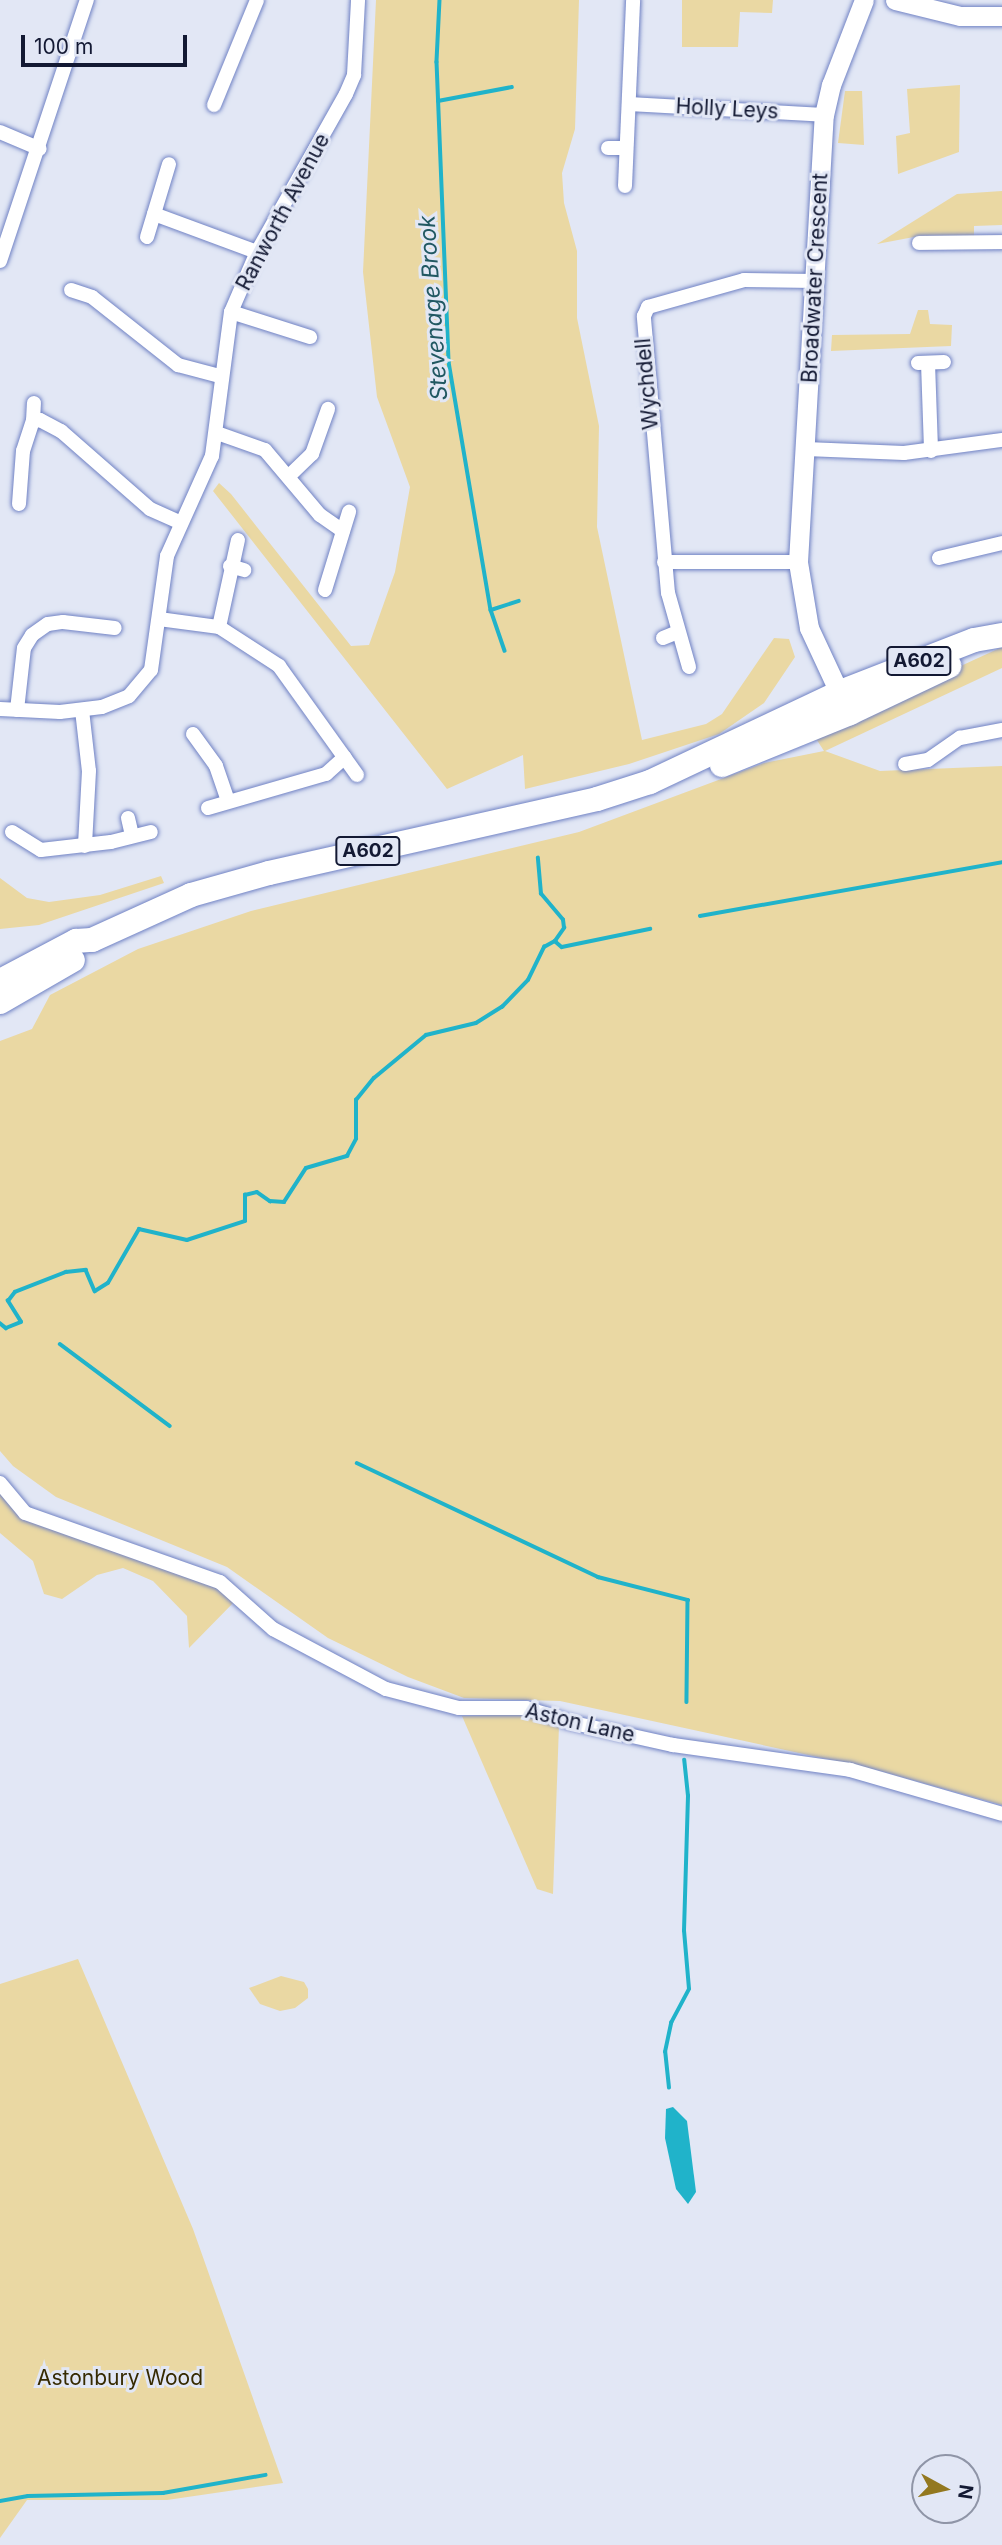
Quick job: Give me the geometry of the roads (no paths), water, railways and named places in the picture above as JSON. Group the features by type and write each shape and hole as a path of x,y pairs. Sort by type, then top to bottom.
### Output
{"highway":[{"name":"A602","path":"0,981 84,954 92,940 191,895 269,873 597,799 650,782 702,774 844,703 978,654 1002,636"},
{"name":"A602","path":"0,1002 40,969"}],"street":[{"path":"0,261 40,149 87,0"},
{"path":"214,105 225,91 257,0"},
{"name":"Ranworth Avenue","path":"0,709 82,710 121,700 142,684 154,662 167,556 204,479 217,433 220,376 231,312 257,252 346,94 356,55 358,0"},
{"path":"625,186 633,0"},
{"name":"Broadwater Crescent","path":"844,703 809,628 798,562 824,115 831,85 864,0"},
{"path":"895,0 960,16 1002,16"},
{"name":"Holly Leys","path":"629,104 824,115"},
{"path":"0,132 40,149"},
{"path":"608,148 625,148"},
{"path":"147,237 169,164"},
{"path":"154,214 257,252"},
{"path":"919,243 1002,242"},
{"name":"Wychdell","path":"689,667 678,632 664,562 642,328 648,307 744,280 815,281"},
{"path":"71,290 93,297 178,365 220,376"},
{"path":"231,312 310,337"},
{"path":"931,451 923,363 944,362"},
{"path":"19,504 27,486 34,403"},
{"path":"289,476 312,454 328,409"},
{"path":"33,421 61,431 134,497 181,523"},
{"path":"217,433 259,446 289,476 320,515 343,531"},
{"path":"806,449 931,451 1002,440"},
{"path":"325,590 349,512"},
{"path":"219,627 237,568 239,540"},
{"path":"939,558 1002,542"},
{"path":"664,562 798,562"},
{"path":"159,619 219,627 279,666 357,775"},
{"path":"17,710 24,648 32,635 48,624 92,632 115,628"},
{"path":"663,638 678,632"},
{"path":"82,710 89,771 85,846"},
{"path":"905,764 928,760 966,736 1002,730"},
{"path":"193,734 198,753 219,772 228,801"},
{"path":"208,808 326,774 345,757"},
{"path":"128,817 132,836"},
{"path":"12,832 40,857 151,832"},
{"name":"Aston Lane","path":"0,1483 25,1513 220,1582 273,1629 386,1689 459,1708 526,1708 569,1722 673,1745 850,1770 1002,1814"}],"water":[{"path":"673,2107 687,2121 696,2192 688,2204 676,2189 665,2138 666,2109"}],"waterway":[{"name":"Stevenage Brook","path":"440,0 437,62 449,362 491,610 505,651"},
{"path":"438,101 512,87"},
{"path":"491,610 519,601"},
{"name":"Stevenage Brook","path":"0,1323 6,1328 21,1322 8,1301 15,1292 66,1272 86,1270 95,1291 108,1283 139,1229 187,1240 245,1221 245,1195 257,1192 270,1201 284,1202 306,1168 347,1156 356,1139 356,1100 374,1078 426,1035 476,1023 502,1007 528,980 544,947 555,941 564,928 563,920 541,894 538,858"},
{"path":"700,916 1002,862"},
{"path":"555,941 562,947 650,929"},
{"path":"60,1344 170,1426"},
{"path":"357,1463 598,1577 688,1600 687,1702"},
{"path":"669,2088 665,2052 671,2023 689,1989 684,1931 688,1796 684,1760"},
{"path":"0,2501 28,2496 163,2493 265,2475"}],"park label":[{"name":"Astonbury Wood","path":"120,2378"}]}
